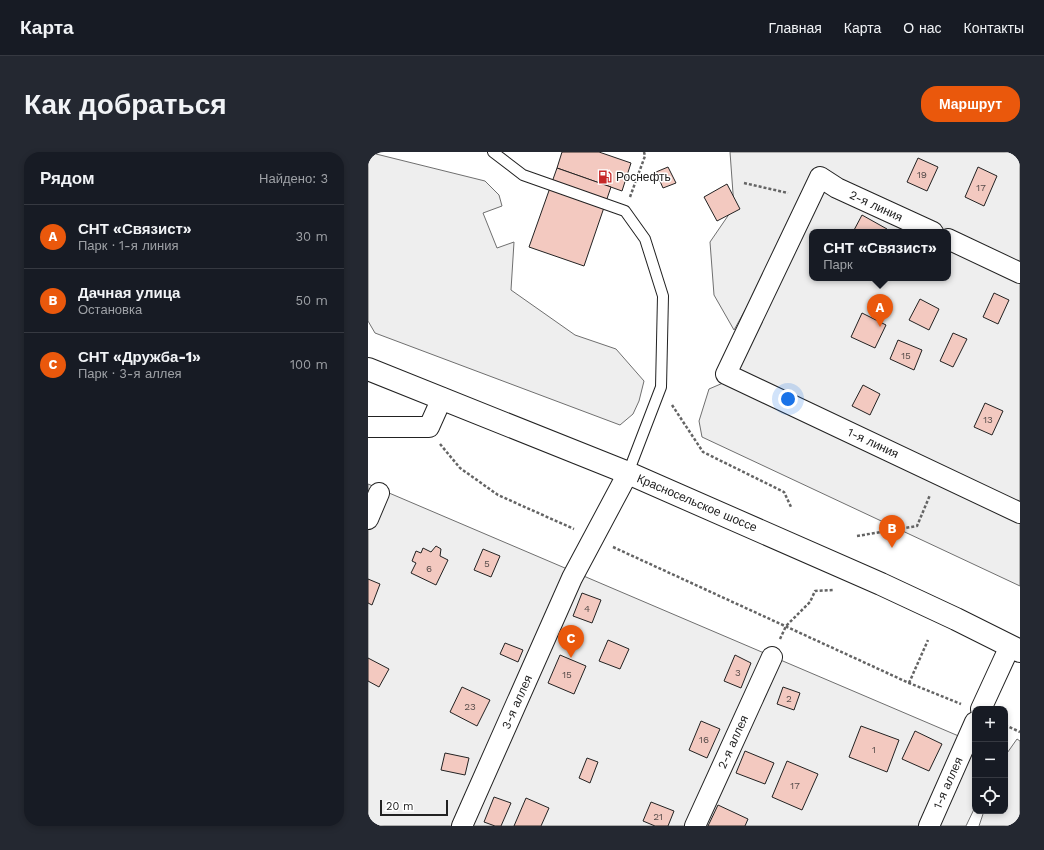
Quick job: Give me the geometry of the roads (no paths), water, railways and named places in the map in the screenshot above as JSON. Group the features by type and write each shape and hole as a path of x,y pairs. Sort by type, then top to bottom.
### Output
{"highway":[{"name":"Красносельское шоссе","path":"368,369 628,474 881,584 956,619 1015,649"}],"street":[{"name":"2-я линия","path":"726,374 820,177 837,188 926,229"},
{"path":"951,240 1020,272"},
{"name":"1-я линия","path":"726,374 1020,512"},
{"path":"368,427 429,427 442,398"},
{"name":"3-я аллея","path":"462,826 572,578 628,474"},
{"path":"368,519 380,493"},
{"name":"1-я аллея","path":"981,706 1015,649"},
{"name":"2-я аллея","path":"695,826 772,657"},
{"name":"1-я аллея","path":"929,826 972,721"}],"lane":[{"path":"493,152 523,176 625,211 645,239 663,296 661,386 628,474"}],"place":[{"name":"Роснефть","path":"605,177"},
{"name":"СНТ «Связист»","path":"880,327"},
{"name":"Дачная улица","path":"892,548"},
{"name":"СНТ «Дружба-1»","path":"571,658"}]}
